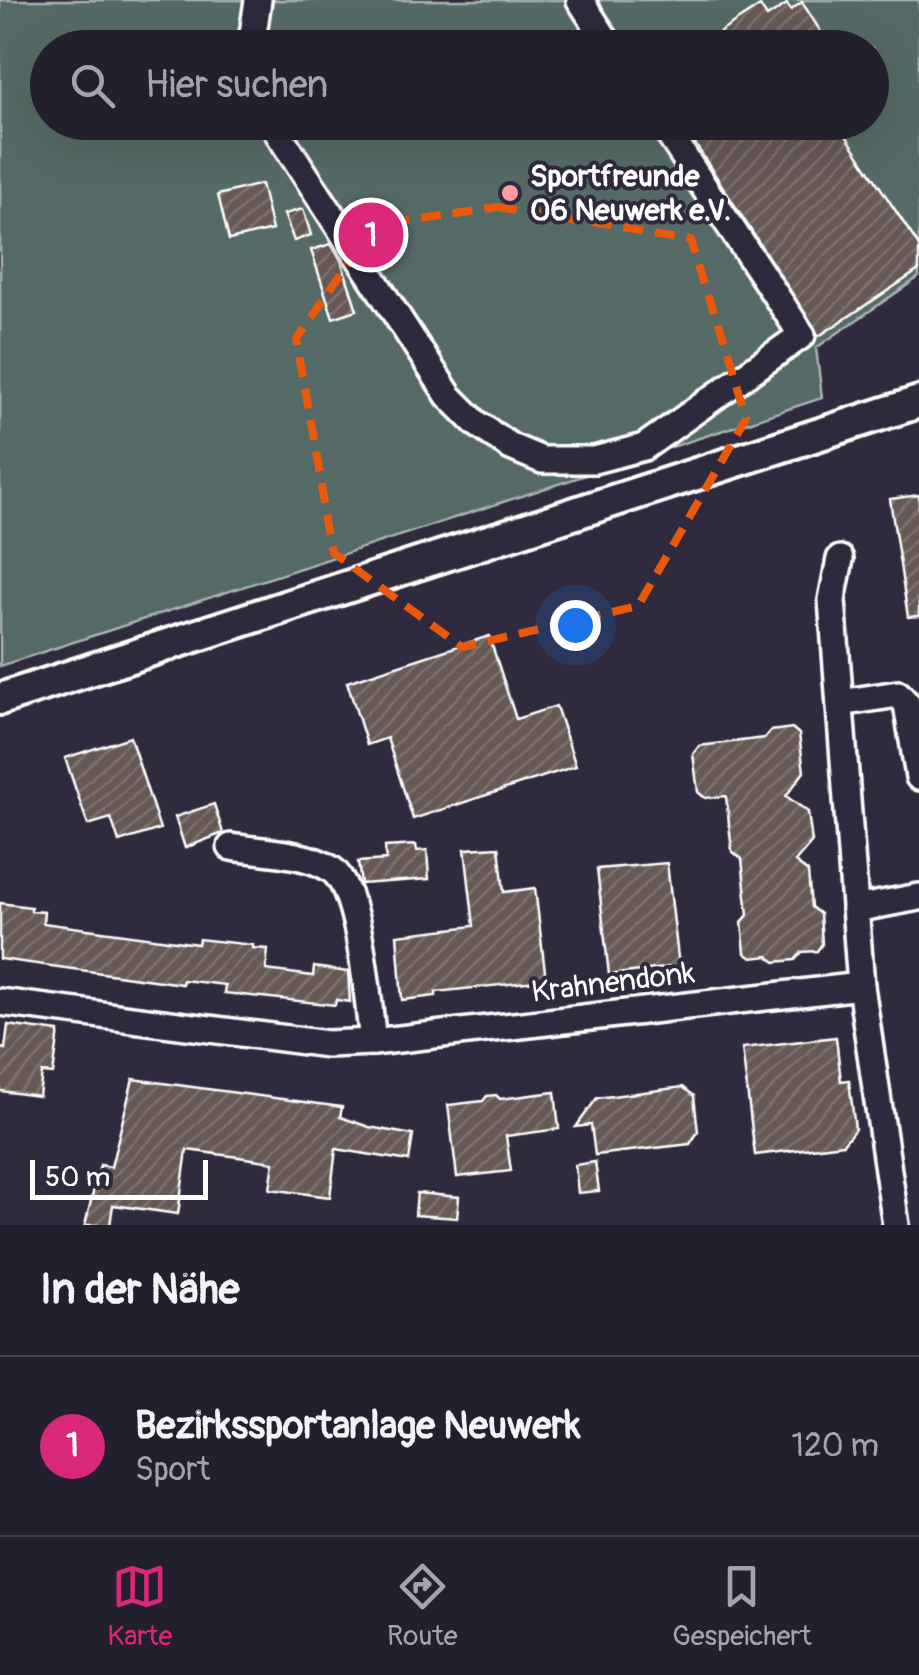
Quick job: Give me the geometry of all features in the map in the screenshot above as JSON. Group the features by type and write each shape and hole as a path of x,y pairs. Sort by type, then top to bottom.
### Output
{"main road":[{"path":"0,699 919,402"}],"street":[{"path":"254,30 258,0"},
{"path":"580,0 600,30"},
{"path":"283,140 449,396 476,424 511,447 542,460 594,460 644,447 802,334 673,140"},
{"path":"840,559 832,600 861,986 896,1225"},
{"path":"840,703 898,694 907,704 919,777"},
{"path":"231,846 307,860 333,870 348,887 373,1042"},
{"path":"856,909 919,897"},
{"name":"Krahnendonk","path":"0,1002 327,1044 861,986"}],"highlighted area":[{"path":"497,207 691,238 746,419 638,606 462,647 334,553 296,338 376,224"}],"green space":[{"path":"0,0 919,0 919,277 816,348 822,398 0,666"}],"building":[{"path":"802,2 820,30 723,30 760,6 767,17 787,4 791,10"},
{"path":"693,140 849,140 919,246 919,270 819,336"},
{"path":"261,184 272,230 229,240 218,195"},
{"path":"303,209 311,235 294,241 284,214"},
{"path":"331,244 341,260 357,310 333,318 311,250"},
{"path":"919,495 919,616 908,617 890,499"},
{"path":"489,636 516,719 556,706 576,766 413,819 387,738 367,745 347,682"},
{"path":"792,728 799,734 804,772 786,796 808,812 812,842 795,862 808,872 811,907 820,914 822,944 817,951 802,952 795,960 775,962 768,956 752,958 745,953 742,922 748,915 742,859 732,851 726,796 705,798 698,792 693,754 699,746 765,738 771,731"},
{"path":"130,737 160,829 119,842 111,818 88,825 65,758"},
{"path":"214,804 223,833 185,848 175,817"},
{"path":"416,845 417,851 427,850 429,879 361,884 358,862 386,860 385,847"},
{"path":"499,847 504,892 535,888 546,980 436,992 436,996 402,1000 397,935 474,926 465,849"},
{"path":"667,863 679,966 609,975 597,869"},
{"path":"0,903 44,912 43,923 198,944 199,939 268,949 266,970 313,976 314,967 348,972 350,1002 336,1000 335,1005 224,993 225,985 183,980 182,984 0,959"},
{"path":"8,1025 59,1032 53,1074 42,1073 39,1096 0,1091 0,1048 5,1049"},
{"path":"836,1037 841,1081 849,1080 855,1129 843,1144 755,1155 742,1048"},
{"path":"133,1079 342,1107 340,1117 413,1135 409,1161 336,1149 330,1197 270,1189 274,1162 187,1150 178,1214 113,1205 110,1225 85,1225 100,1165 111,1167"},
{"path":"683,1087 694,1096 698,1132 690,1144 595,1155 591,1125 576,1127 597,1098"},
{"path":"555,1092 559,1129 506,1136 511,1171 457,1177 448,1105 483,1101 487,1096 500,1099"},
{"path":"595,1162 599,1191 578,1193 575,1165"},
{"path":"417,1193 459,1197 457,1218 415,1215"}],"place":[{"name":"Sportfreunde 06 Neuwerk e.V.","path":"510,193"},
{"name":"Bezirkssportanlage Neuwerk","path":"371,235"}]}
